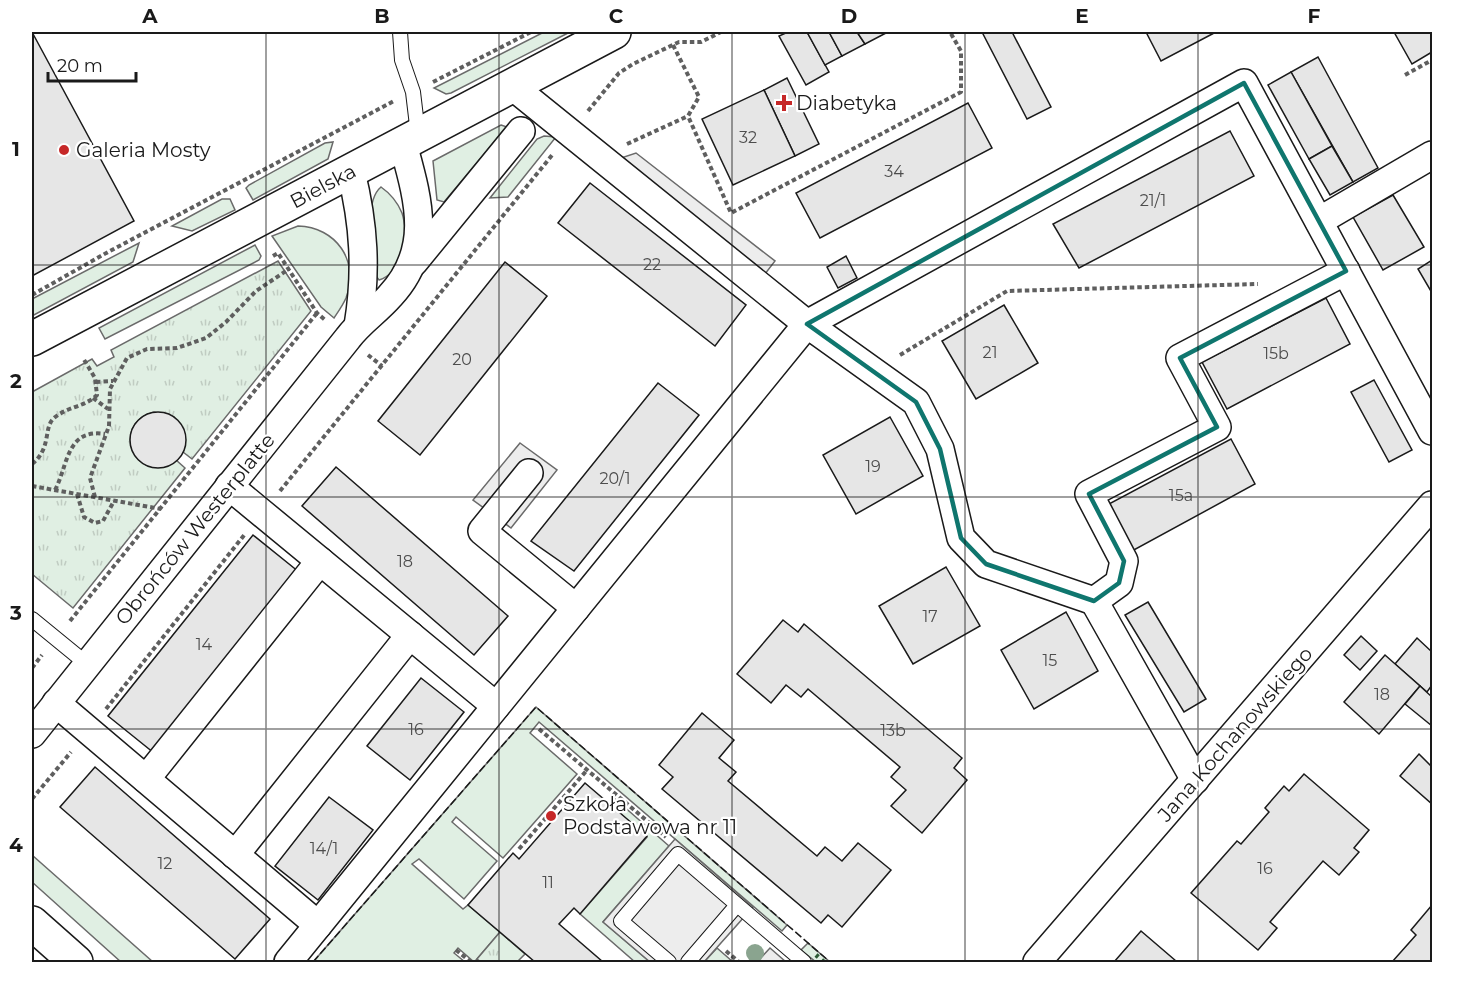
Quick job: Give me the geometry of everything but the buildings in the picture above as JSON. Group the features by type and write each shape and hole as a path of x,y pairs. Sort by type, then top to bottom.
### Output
{"main road":[{"name":"Bielska","path":"32,339 614,32"},
{"path":"32,923 76,963"}],"street":[{"path":"288,963 807,324 1244,83 1432,431"},
{"path":"512,86 807,324 916,402 940,449 962,538 986,564 1094,601 1195,780"},
{"name":"Obrońców Westerplatte","path":"32,734 358,326 391,296 411,265 521,131"},
{"name":"Obrońców Westerplatte","path":"411,140 418,202 419,238 411,265"},
{"path":"1318,221 1432,155"},
{"name":"Obrońców Westerplatte","path":"351,172 363,231 365,263 364,293 358,326"},
{"path":"1094,601 1119,583 1124,561 1089,494 1217,427 1180,358 1346,271"},
{"path":"529,473 482,531 576,608"},
{"path":"230,486 496,706"},
{"name":"Jana Kochanowskiego","path":"1037,963 1432,505"},
{"path":"146,779 320,561"},
{"path":"235,855 410,635"},
{"path":"56,703 318,925"}],"lane":[{"path":"400,32 402,60 413,92 411,140"},
{"path":"32,618 87,664"},
{"path":"669,963 621,921 678,854 804,963"},
{"path":"687,963 737,905"}],"path":[{"path":"32,295 108,252 531,32"},
{"path":"32,799 619,73 679,42 701,42 721,32"},
{"path":"688,116 731,213 961,92 961,51 950,32"},
{"path":"599,157 688,116 699,97 673,45"},
{"path":"1405,75 1432,60"},
{"path":"32,668 317,313 278,253 273,256"},
{"path":"95,497 90,478 109,426 110,389 120,366 137,352 177,348 206,338 226,322 256,291 289,269"},
{"path":"873,371 1007,291 1268,284"},
{"path":"32,464 45,448 50,422 55,417 97,395 96,382 83,358"},
{"path":"96,382 113,381"},
{"path":"93,398 108,409"},
{"path":"55,490 65,470 68,452 73,446 87,434 105,434"},
{"path":"32,486 160,509"},
{"path":"77,494 84,517 95,523 103,521 114,501"},
{"path":"539,729 672,843 678,854"},
{"path":"519,849 588,770"},
{"path":"456,950 471,963"}],"highlighted area":[{"path":"1244,83 1346,271 1180,358 1217,427 1089,494 1124,561 1119,583 1094,601 986,564 961,538 940,449 916,402 807,324"}],"green space":[{"path":"544,32 570,32 451,93 446,94 434,88"},
{"path":"501,125 507,127 444,202 437,200 433,161"},
{"path":"544,136 556,137 508,197 490,198 537,139"},
{"path":"333,142 328,159 253,200 246,188 249,185 325,143"},
{"path":"381,187 398,205 405,231 399,261 387,276 379,280 376,276 371,216 375,194"},
{"path":"222,199 230,199 235,210 192,231 172,226"},
{"path":"298,226 324,232 342,248 347,259 350,284 346,298 334,318 321,307 272,236"},
{"path":"139,243 133,262 32,316 32,299"},
{"path":"255,245 261,256 259,260 105,339 99,328"},
{"path":"278,261 311,311 192,459 183,452 184,432 174,417 154,412 140,419 132,429 130,440 133,451 140,461 150,466 162,467 176,460 185,468 73,608 32,574 32,392 92,359 97,366 114,357 111,350"},
{"path":"536,707 787,925 782,931 539,722 530,733 577,774 503,858 456,817 452,822 497,861 464,899 419,859 412,864 463,909 468,905 500,932 477,959 474,962 458,948 454,953 465,962 313,962"},
{"path":"614,798 669,846 603,922 650,962 635,962 580,914 647,837 609,804"},
{"path":"32,855 153,962 121,962 32,882"},
{"path":"500,932 525,954 517,962 481,962 477,959"},
{"path":"808,943 830,962 816,962 801,950"},
{"path":"717,948 733,962 704,962"}],"shaded area":[{"path":"636,153 775,261 765,274 618,159"},
{"path":"520,443 557,470 511,528 473,500"},
{"path":"675,839 753,907 704,962 650,962 603,922"},
{"path":"770,948 786,962 757,962"}],"hedge":[{"path":"816,955 824,962"}],"fence":[{"path":"313,962 536,707 830,962"}],"place":[{"name":"Diabetyka","path":"784,103"},
{"name":"Galeria Mosty","path":"64,150"},
{"name":"Szkoła Podstawowa nr 11","path":"551,816"}]}
